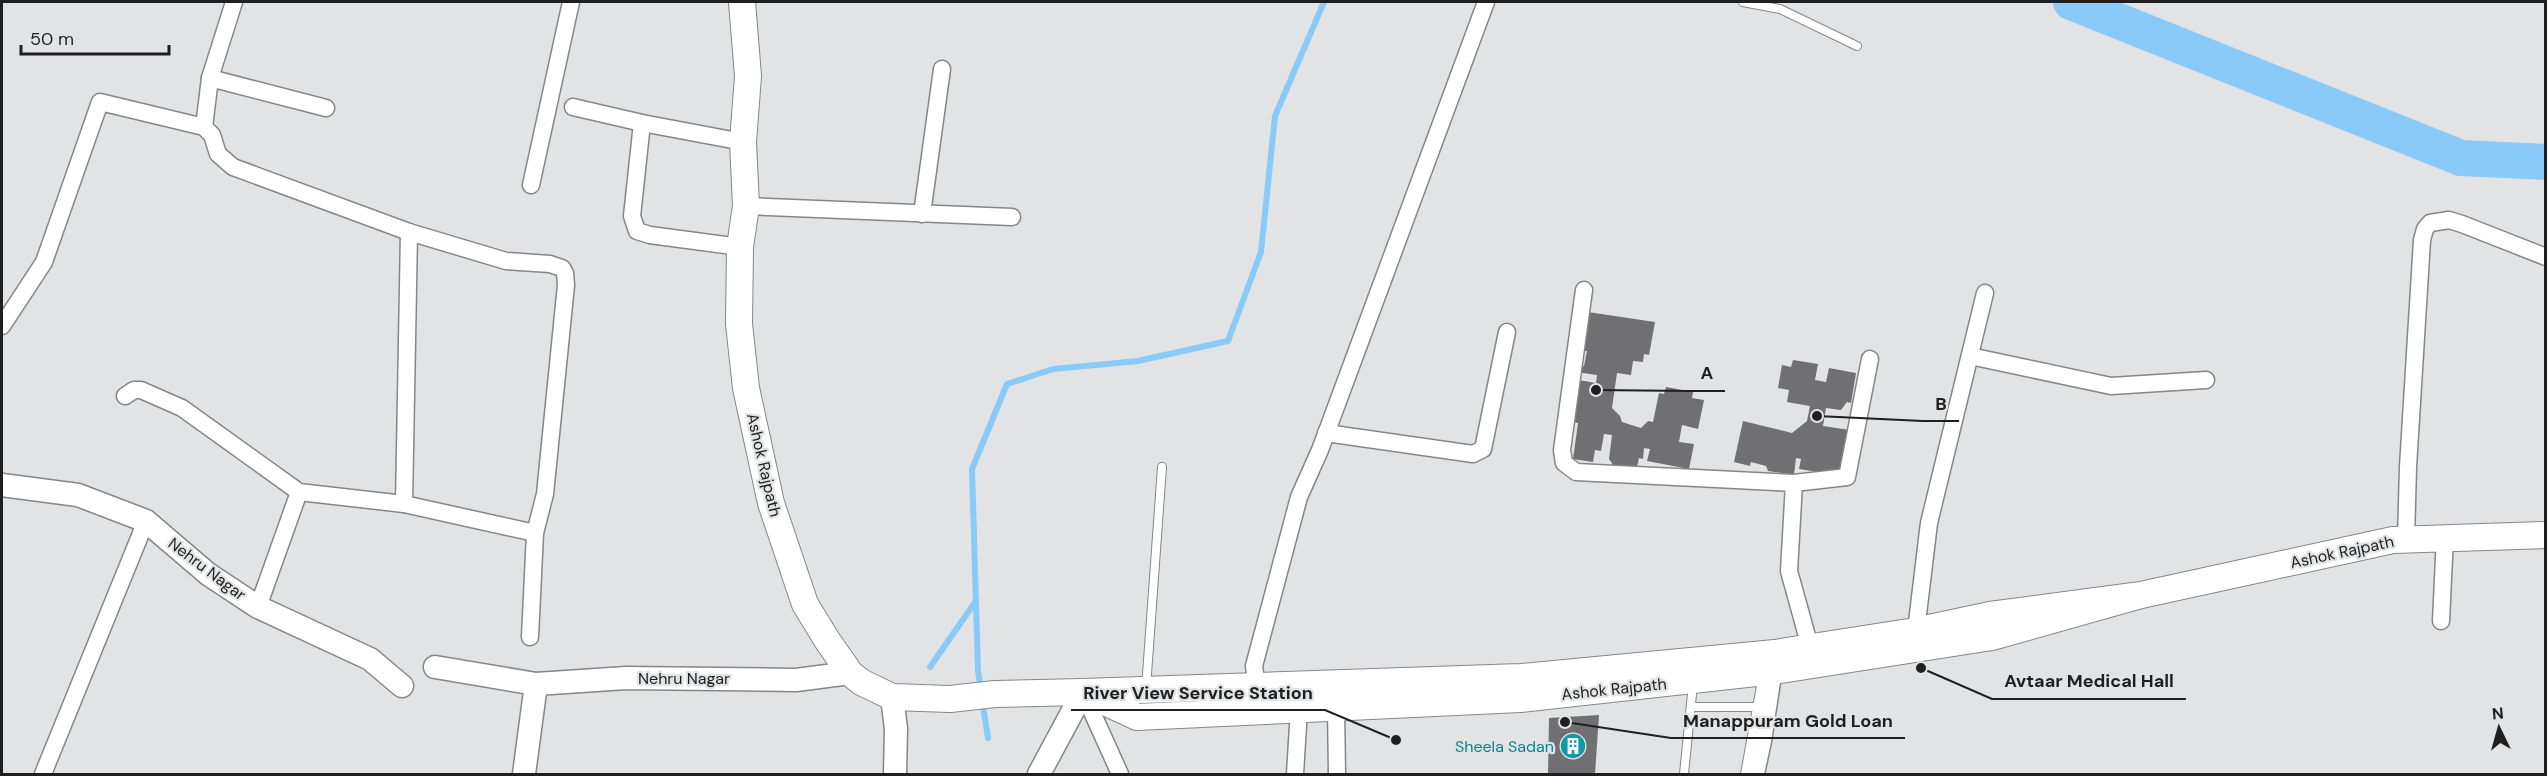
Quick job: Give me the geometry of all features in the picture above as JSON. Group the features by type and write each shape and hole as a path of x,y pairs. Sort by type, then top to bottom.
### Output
{"main road":[{"name":"Ashok Rajpath","path":"742,2 748,76 743,142 746,206 740,247 739,324 746,388 771,503 806,604 850,673 861,682 892,697 950,699 995,694 1257,687 1771,665 1810,647 1992,637 2141,596 2393,540 2546,535"},
{"name":"Ashok Rajpath","path":"1083,692 1137,717 1520,699 1693,680 1915,640"}],"street":[{"path":"204,127 210,78 234,2"},
{"path":"531,185 571,2"},
{"path":"1257,687 1254,666 1299,497 1326,433 1485,3"},
{"path":"922,214 942,69"},
{"path":"210,78 326,108"},
{"path":"2,326 44,262 100,102 204,127 212,135 218,154 233,167 409,232 506,261 550,264 562,268 566,285 545,494 535,533 530,637"},
{"path":"573,106 642,123 743,142"},
{"path":"642,123 632,216 637,231 650,236 740,247"},
{"path":"746,206 1012,217"},
{"path":"2406,539 2421,251 2425,229 2430,223 2449,220 2546,257"},
{"path":"404,504 409,232"},
{"path":"1584,290 1562,450 1564,463 1576,472 1794,483 1847,477 1870,359"},
{"path":"1915,640 1929,523 1985,293"},
{"path":"1326,433 1473,454 1483,449 1507,332"},
{"path":"1970,356 2111,386 2206,380"},
{"path":"125,396 134,390 141,390 182,408 299,492 404,504 535,533"},
{"path":"1794,483 1790,571 1810,647"},
{"name":"Nehru Nagar","path":"2,484 78,495 146,520 208,574 258,607 370,659 402,686"},
{"path":"258,607 299,492"},
{"path":"43,774 146,520"},
{"path":"2441,621 2445,537"},
{"path":"1755,774 1771,665"},
{"name":"Nehru Nagar","path":"435,667 536,684 626,678 796,680 850,673"},
{"path":"524,774 536,684"},
{"path":"1039,774 1083,692"},
{"path":"1083,692 1120,774"},
{"path":"892,697 896,729 895,774"},
{"path":"1336,708 1337,774"},
{"path":"1295,774 1299,709"}],"lane":[{"path":"1743,2 1787,12 1857,46"},
{"path":"1146,690 1162,467"},
{"path":"1745,774 1758,706 1771,665"},
{"path":"1684,774 1693,680"},
{"path":"1691,707 1758,706"}],"building":[{"path":"1588,312 1655,322 1649,355 1644,354 1643,362 1633,361 1631,375 1617,373 1612,408 1620,416 1622,422 1641,428 1648,421 1653,422 1659,393 1664,394 1666,387 1693,392 1692,398 1704,400 1698,429 1682,425 1679,442 1694,444 1689,469 1647,461 1650,449 1644,448 1643,459 1639,458 1636,471 1612,467 1609,459 1612,435 1604,434 1601,451 1595,450 1593,462 1573,459 1578,423 1572,422 1578,380 1596,383 1597,375 1575,372 1576,364 1584,366 1587,351 1582,351"},
{"path":"1793,360 1818,364 1815,380 1826,382 1829,368 1856,373 1851,403 1847,402 1841,410 1826,408 1823,426 1850,430 1848,446 1844,445 1839,475 1799,469 1801,459 1796,458 1794,475 1768,471 1766,466 1751,462 1750,466 1734,462 1743,421 1792,433 1807,421 1810,406 1787,402 1789,390 1778,388 1782,365 1791,367"},
{"name":"Sheela Sadan","path":"1599,715 1595,774 1548,774 1549,718"}],"waterway":[{"path":"981,690 978,671 972,469 1007,384 1053,369 1138,361 1228,341 1261,252 1275,116 1324,2"},
{"path":"2071,2 2461,158 2546,162"},
{"path":"930,667 976,601"},
{"path":"982,700 988,738"}],"place":[{"name":"A","path":"1596,390"},
{"name":"B","path":"1817,416"},
{"name":"Avtaar Medical Hall","path":"1921,668"},
{"name":"Manappuram Gold Loan","path":"1565,722"},
{"name":"River View Service Station","path":"1396,740"},
{"name":"Sheela Sadan","path":"1573,746"}]}
